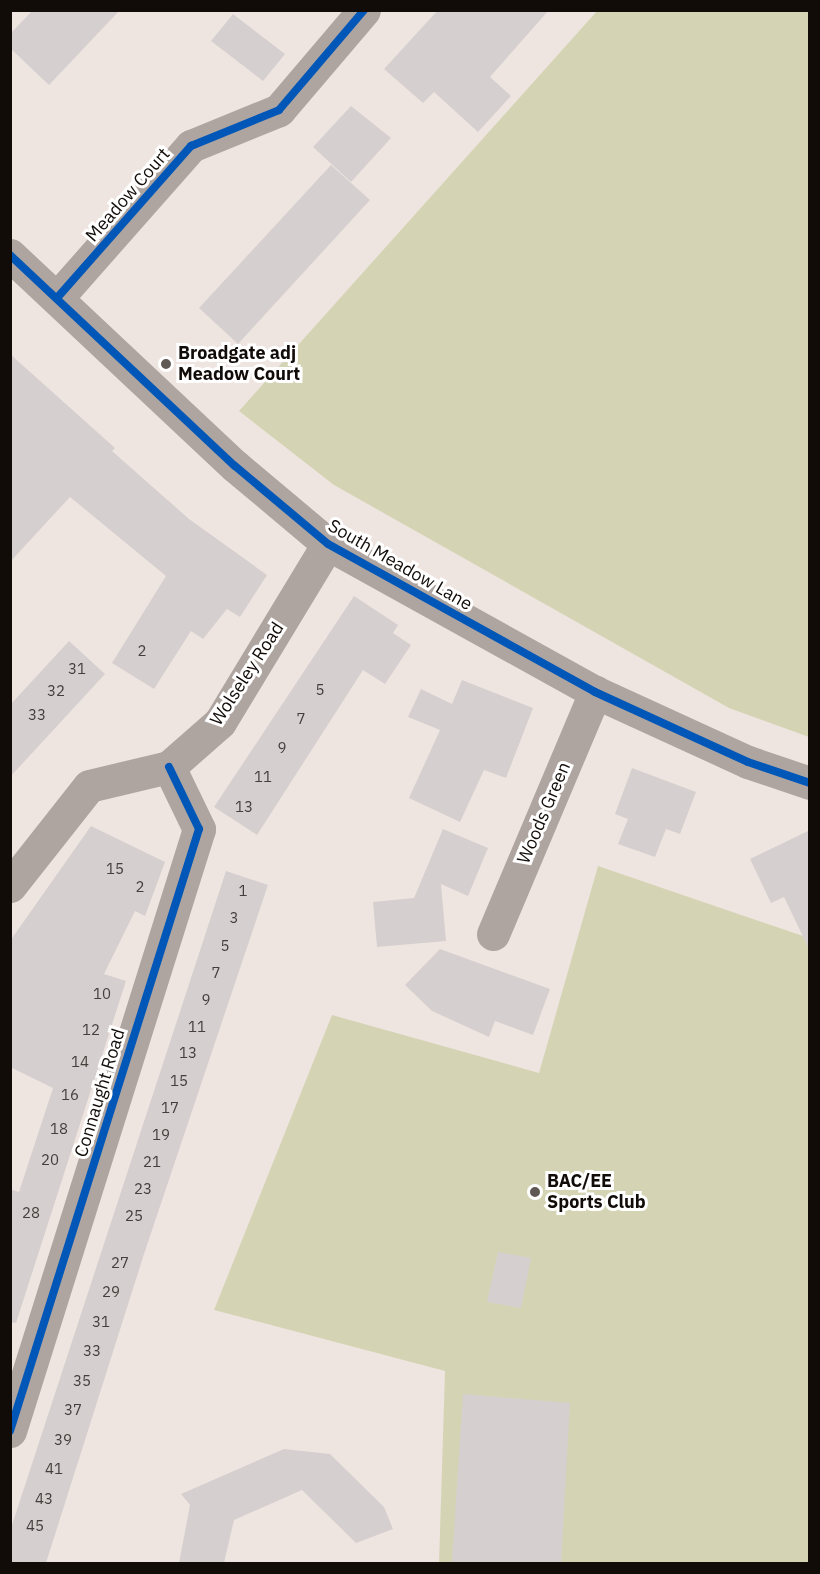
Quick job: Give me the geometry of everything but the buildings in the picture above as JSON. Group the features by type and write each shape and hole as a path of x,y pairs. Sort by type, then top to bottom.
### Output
{"street":[{"name":"Meadow Court","path":"57,298 191,146 279,110 364,10"},
{"name":"South Meadow Lane","path":"10,255 236,466 328,544 596,692 748,762 810,783"},
{"name":"Wolseley Road","path":"10,886 89,786 169,767 220,722 328,544"},
{"name":"Woods Green","path":"493,934 596,692"},
{"name":"Connaught Road","path":"10,1431 199,829 169,767"}],"green space":[{"path":"597,11 809,11 809,737 729,708 334,485 239,411"},
{"name":"BAC/EE Sports Club","path":"598,866 809,938 809,1563 439,1563 445,1371 214,1310 332,1015 539,1073"}],"cycle path":[{"path":"57,298 191,146 279,110 364,10"},
{"path":"10,255 235,466 328,544 595,692 748,762 810,783"},
{"path":"10,1431 199,829 169,767"}],"place":[{"name":"Broadgate adj Meadow Court","path":"166,364"},
{"name":"BAC/EE Sports Club","path":"535,1192"}]}
